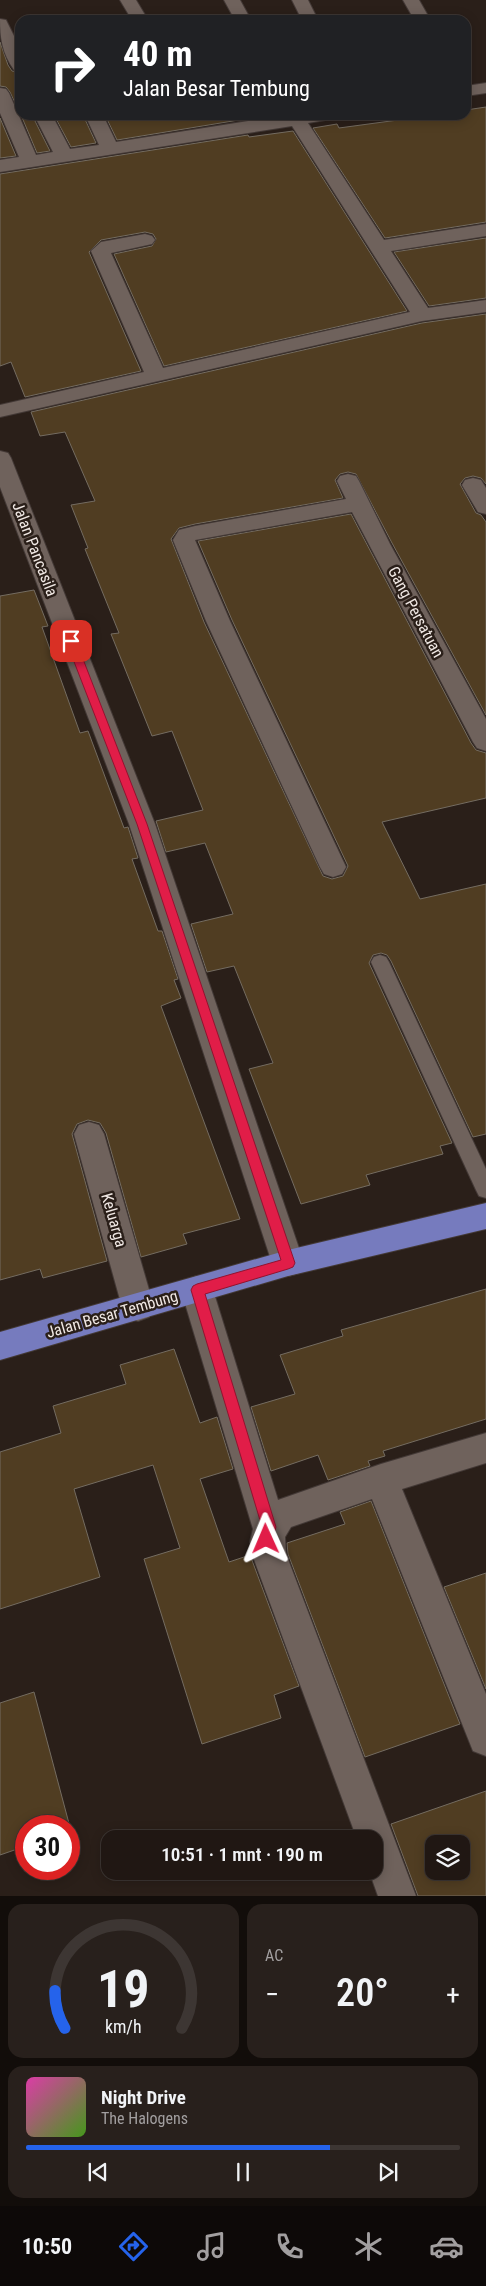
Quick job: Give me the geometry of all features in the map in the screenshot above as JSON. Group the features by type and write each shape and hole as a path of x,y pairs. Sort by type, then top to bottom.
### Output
{"highway":[{"name":"Jalan Besar Tembung","path":"0,1346 288,1263 486,1216"}],"street":[{"path":"128,0 137,15"},
{"path":"232,0 240,15"},
{"path":"300,0 308,15"},
{"path":"411,0 419,15"},
{"path":"0,24 15,56"},
{"path":"471,90 486,88"},
{"path":"0,93 30,161"},
{"path":"46,120 64,156"},
{"path":"96,120 110,148"},
{"path":"0,166 110,148 197,128 275,120"},
{"path":"296,120 422,315"},
{"path":"378,246 486,230"},
{"path":"145,240 108,246 101,251 156,376"},
{"path":"0,411 422,315 486,306"},
{"name":"Jalan Pancasila","path":"0,458 7,496 142,824 288,1263"},
{"name":"Gang Persatuan","path":"348,481 486,742"},
{"path":"473,486 486,507"},
{"path":"332,867 218,621 184,540 187,535 195,533 360,504"},
{"name":"Keluarga","path":"89,1134 138,1307"},
{"path":"197,1290 269,1527"},
{"path":"397,1896 269,1554 266,1539 269,1527 280,1515 381,1480 486,1448"},
{"path":"381,1480 486,1738"}],"lane":[{"path":"380,962 486,1190"}],"building":[{"path":"0,42 8,65 12,71 15,72 15,103 6,87 0,86"},
{"path":"486,107 486,222 385,238 313,128 337,124 339,128 398,120 471,120 471,109"},
{"path":"0,118 16,156 0,158"},
{"path":"23,120 34,120 50,151 37,153"},
{"path":"57,120 85,120 96,143 71,147"},
{"path":"107,120 239,120 117,140"},
{"path":"293,131 407,311 164,366 114,254 152,246 156,239 153,234 145,232 101,240 89,252 141,371 25,397 11,362 0,366 0,174 248,135 249,137"},
{"path":"486,238 486,298 429,306 394,252"},
{"path":"486,314 486,484 481,478 473,476 465,478 460,484 476,513 481,515 486,522 486,715 356,474 348,472 340,474 335,480 343,498 195,524 179,528 171,539 204,622 323,876 332,879 343,876 348,866 232,620 198,541 351,514 471,743 476,750 486,753 486,798 382,822 420,899 486,884 486,1134 473,1137 391,961 387,955 381,953 373,955 369,963 452,1143 440,1146 443,1154 366,1175 370,1185 301,1204 249,1069 273,1063 234,966 207,972 191,924 233,914 205,843 166,852 156,821 203,810 172,731 152,736 111,634 119,633 85,549 88,548 71,505 95,501 65,432 40,436 31,412 422,323"},
{"path":"34,590 48,626 42,627 80,733 88,731 124,828 128,827 138,858 132,859 158,931 162,931 178,979 174,980 181,998 161,1006 240,1219 183,1234 187,1244 141,1257 106,1133 100,1123 88,1120 77,1124 72,1134 107,1261 43,1278 40,1269 0,1280 0,596"},
{"path":"486,1289 486,1419 383,1451 385,1456 368,1461 370,1466 328,1480 318,1455 271,1471 251,1407 295,1394 280,1355 343,1336 341,1330"},
{"path":"174,1349 200,1423 217,1417 233,1469 200,1479 229,1562 250,1555 299,1686 274,1695 281,1718 202,1744 144,1559 180,1548 153,1465 74,1489 100,1577 0,1609 0,1452 61,1433 53,1406 126,1384 120,1365"},
{"path":"371,1501 460,1724 365,1757 288,1554 287,1543 345,1524 340,1512"},
{"path":"486,1573 486,1689 444,1587"},
{"path":"34,1692 67,1815 15,1815 15,1850 0,1855 0,1703"},
{"path":"486,1791 486,1896 418,1896 391,1824"}],"route":[{"path":"71,641 142,824 288,1263 197,1290 269,1527 266,1539"}]}
